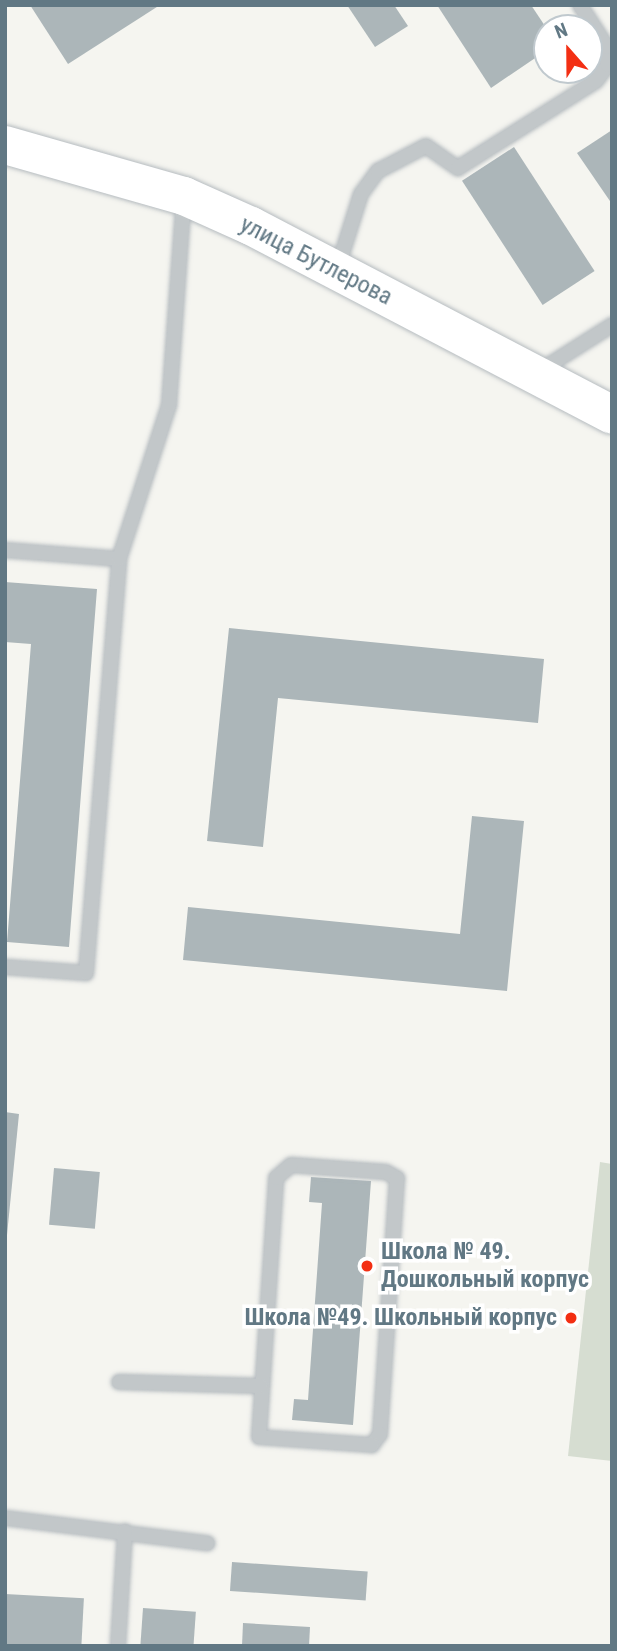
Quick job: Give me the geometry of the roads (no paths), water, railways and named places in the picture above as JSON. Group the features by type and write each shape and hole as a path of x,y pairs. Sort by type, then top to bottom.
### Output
{"street":[{"name":"улица Бутлерова","path":"5,145 184,196 337,271 612,415"}],"lane":[{"path":"337,271 344,238 361,194 378,172 426,146 458,168 596,81 608,65 607,47 580,5"},
{"path":"5,967 86,973 119,559 169,405 184,196"},
{"path":"534,375 612,325"},
{"path":"5,550 119,559"},
{"path":"291,1165 393,1173 398,1184 378,1440 363,1447 262,1439 258,1432 261,1385 279,1171 291,1165"},
{"path":"120,1382 261,1385"},
{"path":"5,1518 206,1543"},
{"path":"118,1646 125,1531"}],"place":[{"name":"Школа № 49. Дошкольный корпус","path":"367,1266"},
{"name":"Школа №49. Школьный корпус","path":"571,1318"}]}
